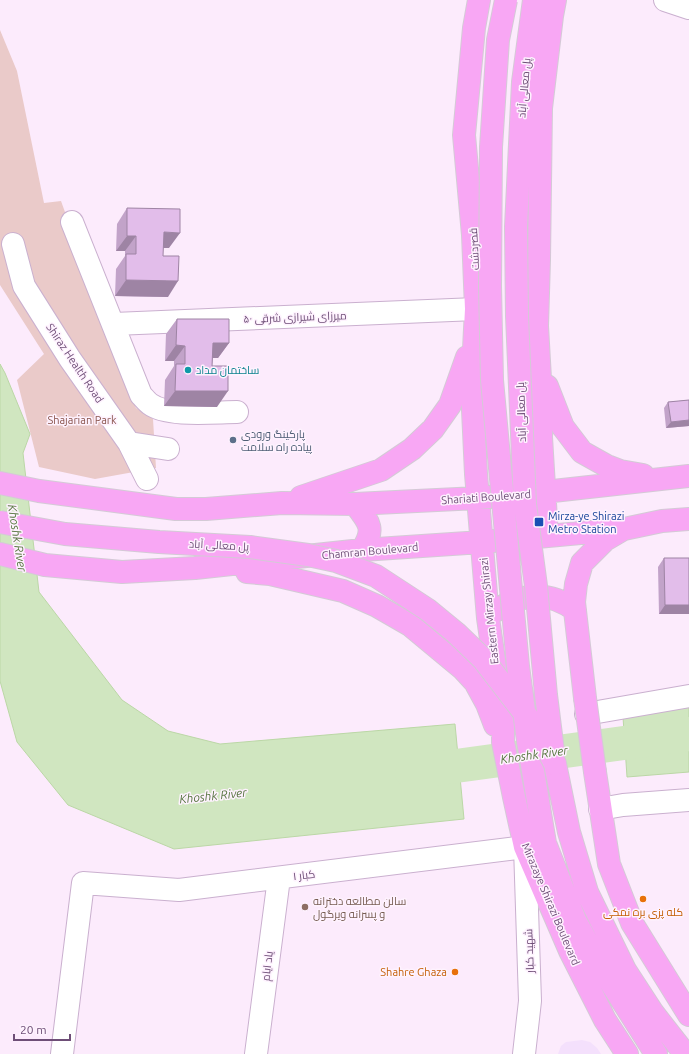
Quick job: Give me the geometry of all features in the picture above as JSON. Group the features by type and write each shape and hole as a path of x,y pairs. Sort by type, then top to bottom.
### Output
{"main road":[{"name":"قصردشت","path":"478,498 472,389 476,309 474,235 464,135 474,28 479,0"},
{"path":"506,0 498,40 491,147 490,286 492,380 518,658 528,741 545,843 575,920 599,964 656,1054"},
{"name":"پل معالی آباد","path":"534,0 523,82 516,227 517,316 525,504 536,586 546,695 555,764"},
{"path":"555,0 540,108 539,260 536,326 540,364 542,414 541,437 547,536 624,529 662,521 689,518"},
{"path":"475,335 483,361 487,447 492,455 508,456 517,454 536,443 541,437"},
{"path":"0,483 39,491 176,509 206,509 282,503 382,470 412,449 433,429 450,405 475,335"},
{"path":"540,364 562,428 582,452 607,466 620,471 661,478"},
{"name":"Shariati Boulevard","path":"282,503 355,504 478,498 689,476"},
{"name":"Eastern Mirzay Shirazi","path":"478,498 499,728"},
{"path":"355,504 367,520 370,534 368,541 362,550"},
{"name":"پل معالی آباد","path":"0,522 65,534 159,542 250,547 308,555 336,561 376,576 428,610 456,633 483,659 538,731 555,764"},
{"path":"624,529 605,540 582,563 576,584 574,602 586,706 609,864 632,923 689,1015"},
{"name":"Chamran Boulevard","path":"0,554 45,564 122,572 195,568 362,550 547,536"},
{"name":"Chamran Boulevard","path":"195,568 270,574 343,591 377,606 410,625 463,669 475,682 499,728"},
{"path":"488,618 503,606 514,600 541,596 567,604 575,610"},
{"name":"Mirazaye Shirazi Boulevard","path":"499,728 525,847 570,951 604,1020 627,1054"},
{"path":"555,764 574,852 587,892 625,970 653,1013 685,1054"}],"street":[{"path":"665,0 689,8"},
{"path":"72,222 114,324 141,395 150,405 161,410 176,413 236,412"},
{"name":"Shiraz Health Road","path":"13,244 24,286 70,359 129,443 147,479"},
{"name":"۵۰ میرزای شیرازی شرقی","path":"114,324 476,309"},
{"path":"129,443 168,449"},
{"path":"586,706 689,696"},
{"path":"600,810 623,805 689,800"},
{"name":"۱ کبار","path":"62,1054 83,883 179,890 525,847"},
{"name":"شهید کبار","path":"524,1054 530,1002 525,847"},
{"name":"یاد ایام","path":"256,1054 279,878"}],"shaded area":[{"path":"582,1040 590,1042 601,1054 558,1054 561,1046 566,1042"}],"green space":[{"name":"Shajarian Park","path":"0,30 17,71 44,203 61,201 136,408 153,419 156,468 95,479 39,467 17,380 44,354 0,285"}],"water":[{"path":"0,364 30,434 23,453 39,592 122,700 168,731 220,744 455,724 464,819 174,849 68,805 17,742 0,681"},
{"path":"689,706 689,772 627,777 623,717"}],"building":[{"path":"127,208 180,209 180,233 164,232 163,256 179,256 178,281 126,280 126,254 136,254 136,236 127,236"},
{"path":"177,319 229,319 229,343 213,343 212,366 228,366 228,391 175,391 176,364 185,364 185,346 176,345"},
{"path":"689,400 689,420 671,422 668,402"},
{"path":"664,558 689,558 689,605 665,605"}],"waterway":[{"name":"Khoshk River","path":"412,772 689,734"}],"place":[{"name":"ساختمان مداد","path":"188,370"},
{"name":"پارکینگ ورودی پیاده راه سلامت","path":"233,440"},
{"name":"Mirza-ye Shirazi Metro Station","path":"539,522"},
{"name":"کله پزی بره نمکی","path":"643,899"},
{"name":"سالن مطالعه دخترانه و پسرانه ویرگول","path":"305,907"},
{"name":"Shahre Ghaza","path":"455,972"}]}
